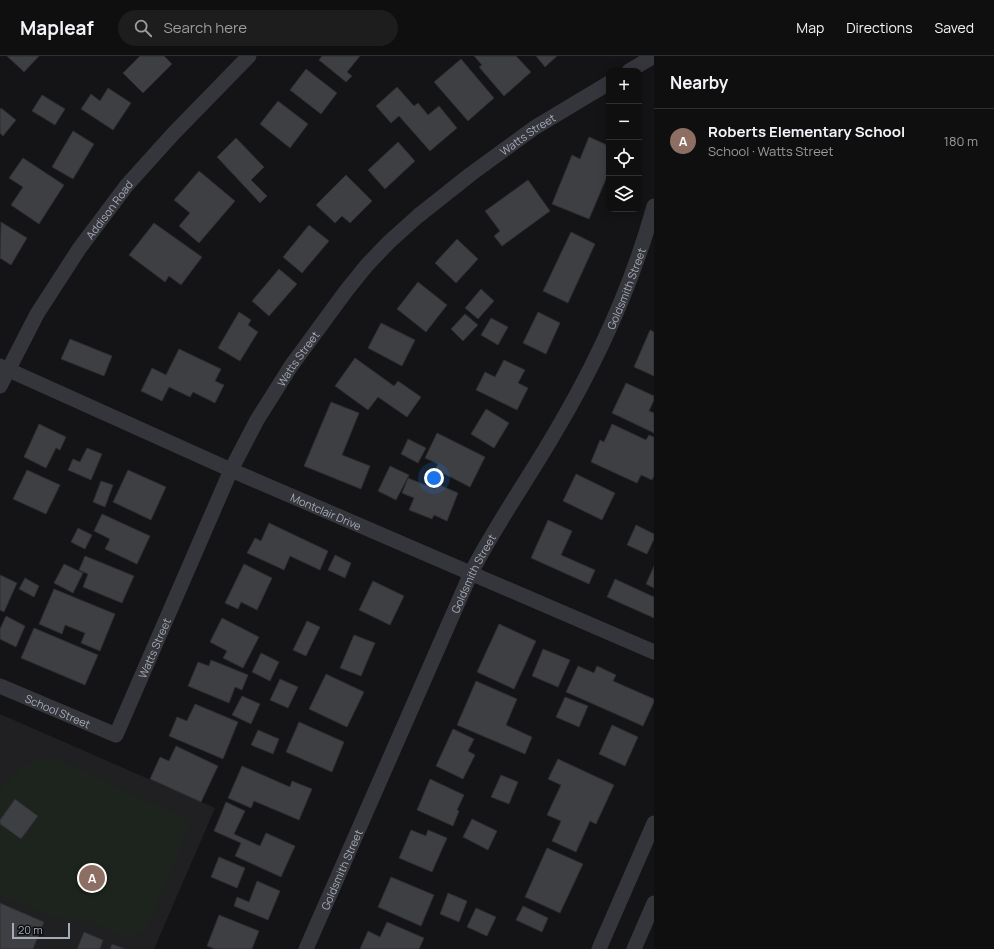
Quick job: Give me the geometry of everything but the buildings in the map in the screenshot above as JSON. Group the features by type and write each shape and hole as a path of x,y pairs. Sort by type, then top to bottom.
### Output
{"street":[{"name":"Addison Road","path":"0,386 4,368 37,314 79,250 127,185 249,56"},
{"path":"634,68 654,56"},
{"name":"Watts Street","path":"116,735 231,470 257,420 290,366 346,291 367,264 389,242 418,216 483,164 534,128 606,85"},
{"name":"Goldsmith Street","path":"306,949 471,573 485,546 554,435 592,364 626,290 654,206"},
{"name":"Montclair Drive","path":"4,368 231,470 654,652"},
{"name":"School Street","path":"0,686 116,735"},
{"path":"599,949 654,823"},
{"path":"634,949 654,903"}],"shaded area":[{"path":"0,714 215,808 154,949 0,949"},
{"path":"40,759 55,759 68,764 182,817 187,823 187,831 151,919 137,934 130,936 120,935 87,920 57,918 0,894 0,792 21,768"}],"place":[{"name":"Roberts Elementary School","path":"92,878"}]}
